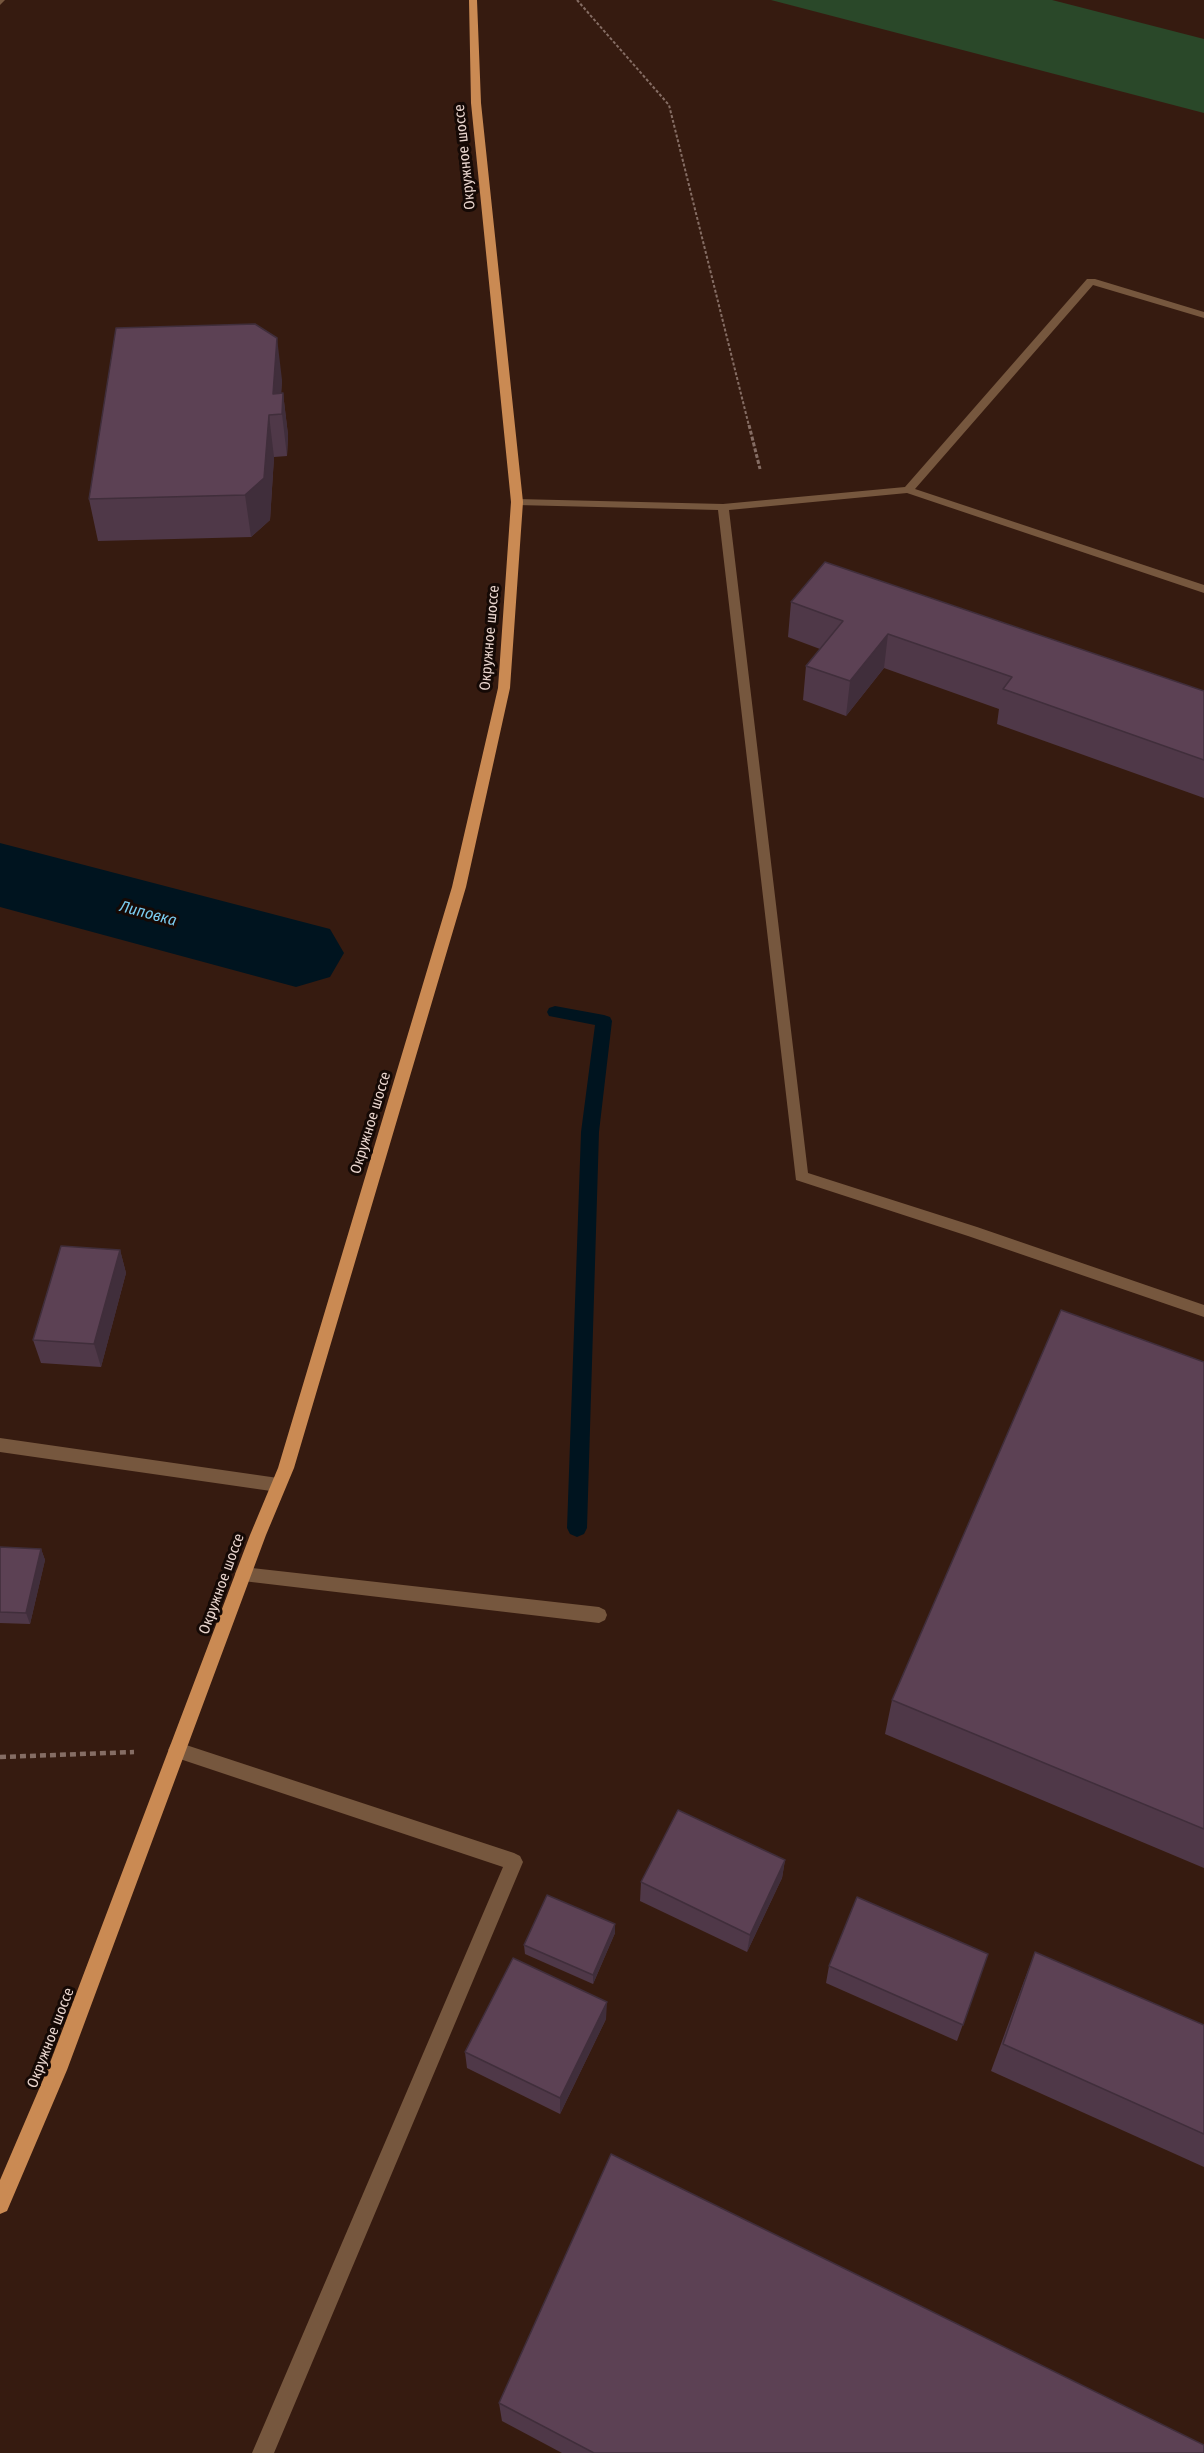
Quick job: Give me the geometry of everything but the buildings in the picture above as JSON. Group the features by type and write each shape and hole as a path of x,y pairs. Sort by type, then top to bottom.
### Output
{"main road":[{"name":"Окружное шоссе","path":"0,2205 57,2070 243,1574 286,1468 459,887 504,688 517,502 476,103 473,0"}],"lane":[{"path":"908,490 1091,281 1204,315"},
{"path":"517,502 723,507 908,490 1204,589"},
{"path":"723,507 801,1176 972,1231 1204,1311"},
{"path":"0,1445 278,1485"},
{"path":"243,1574 599,1615"},
{"path":"177,1750 514,1862 263,2453"}],"path":[{"path":"577,0 669,105 762,475"},
{"path":"0,1757 177,1750"}],"green space":[{"path":"771,0 1052,0 1204,39 1204,113"}],"waterway":[{"name":"Липовка","path":"0,875 296,953"},
{"path":"555,1012 604,1021 590,1132 577,1528"}]}
